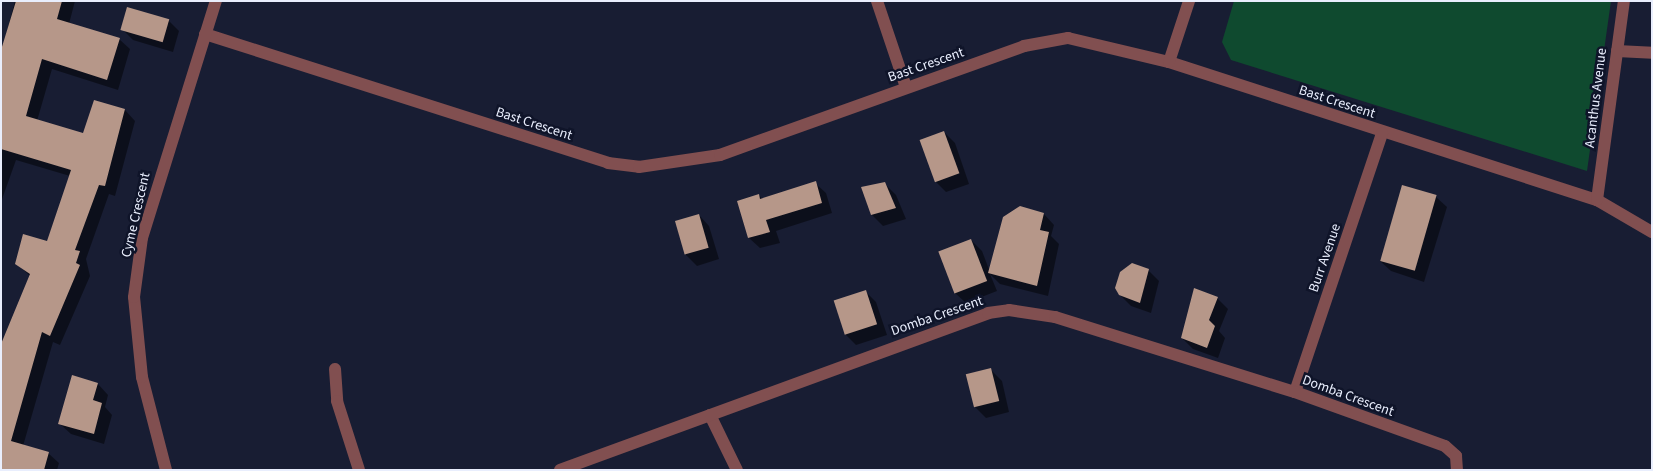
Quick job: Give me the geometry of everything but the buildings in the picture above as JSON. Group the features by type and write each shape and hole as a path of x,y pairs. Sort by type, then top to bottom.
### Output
{"street":[{"name":"Cyme Crescent","path":"166,470 142,377 134,297 142,238 216,1"},
{"path":"877,1 906,87"},
{"path":"1169,62 1189,1"},
{"name":"Acanthus Avenue","path":"1598,200 1624,1"},
{"name":"Bast Crescent","path":"205,34 599,160 639,167 720,155 906,87 1046,40 1106,44 1169,62 1382,133 1598,200 1652,232"},
{"path":"1617,51 1652,53"},
{"name":"Burr Avenue","path":"1295,392 1382,133"},
{"name":"Domba Crescent","path":"560,470 988,313 1009,310 1055,317 1295,392 1445,446 1456,456 1457,470"},
{"path":"335,369 337,401 359,470"},
{"path":"710,415 737,470"}],"green space":[{"path":"1234,1 1611,1 1587,171 1231,60 1222,42"}]}
